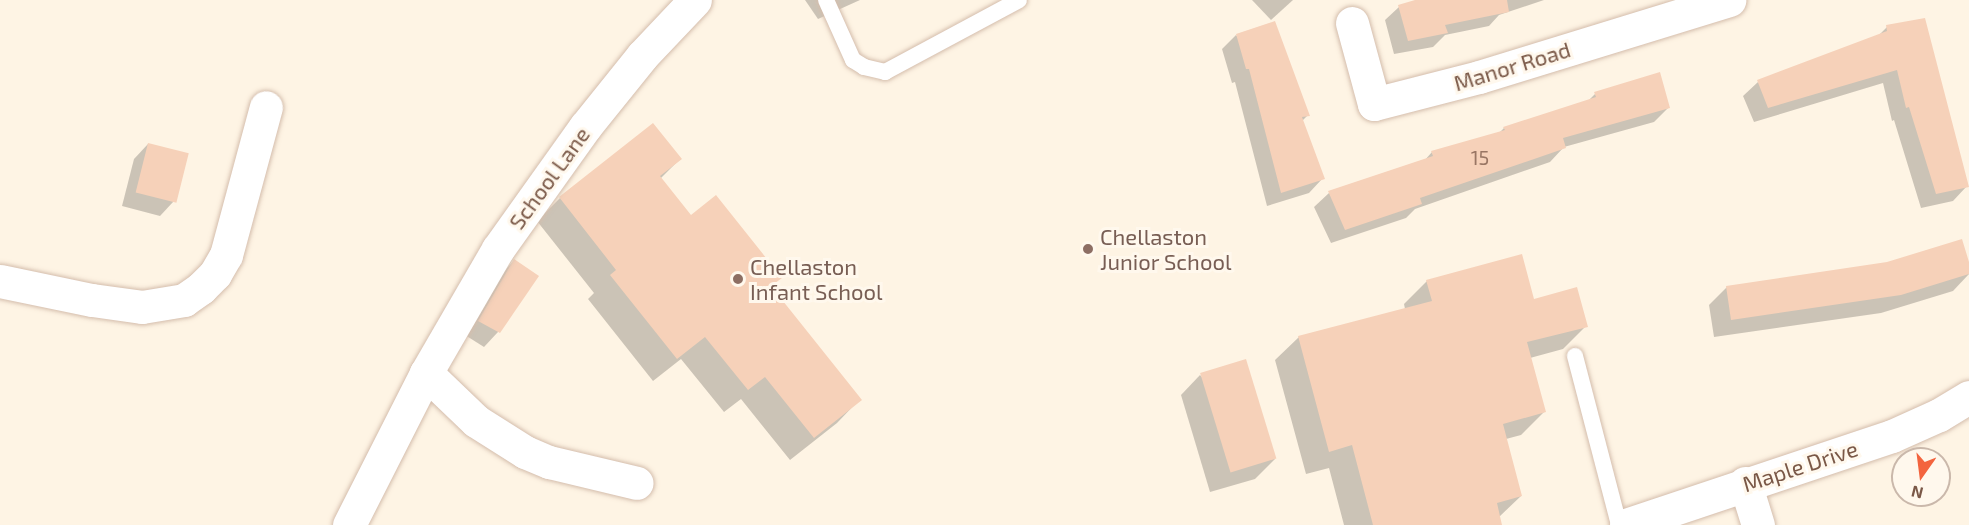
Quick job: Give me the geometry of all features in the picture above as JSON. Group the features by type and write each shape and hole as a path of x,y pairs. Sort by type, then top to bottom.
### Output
{"street":[{"name":"School Lane","path":"349,525 426,373 498,249 578,136 642,56 695,0"},
{"name":"Manor Road","path":"1352,23 1374,104 1479,77 1729,0"},
{"path":"0,281 92,300 142,307 184,300 215,274 226,255 266,107"},
{"path":"426,373 476,421 525,452 549,462 636,483"},
{"name":"Maple Drive","path":"1626,525 1745,483 1892,436 1939,415 1969,397"},
{"path":"1745,483 1758,525"}],"lane":[{"path":"826,0 853,60 864,67 885,72 1019,0"},
{"path":"1575,356 1619,525"}],"building":[{"path":"1415,0 1507,0 1509,12 1445,25 1448,33 1408,41 1398,5"},
{"path":"1925,18 1969,187 1936,194 1909,107 1906,108 1897,70 1768,108 1757,80 1887,31 1886,25"},
{"path":"1275,21 1310,116 1302,117 1325,179 1281,193 1249,69 1246,69 1236,34"},
{"path":"1660,72 1670,108 1563,138 1566,148 1420,198 1422,204 1345,230 1328,191 1433,156 1431,151 1505,130 1503,127 1596,97 1594,92"},
{"path":"653,123 682,159 660,176 691,215 716,195 782,278 771,286 862,400 814,438 765,377 748,390 705,337 677,359 610,275 616,270 559,197"},
{"path":"148,143 189,153 176,203 136,192"},
{"path":"1962,239 1969,262 1969,274 1901,295 1731,320 1726,286 1887,262"},
{"path":"1522,254 1534,299 1577,287 1588,327 1527,342 1546,412 1503,424 1522,496 1497,503 1502,525 1373,525 1352,445 1329,452 1298,336 1432,301 1426,280"},
{"path":"514,259 539,276 500,333 478,321"},
{"path":"1246,359 1276,458 1231,472 1200,373"}],"place":[{"name":"Chellaston Junior School","path":"1088,249"},
{"name":"Chellaston Infant School","path":"738,279"}]}
